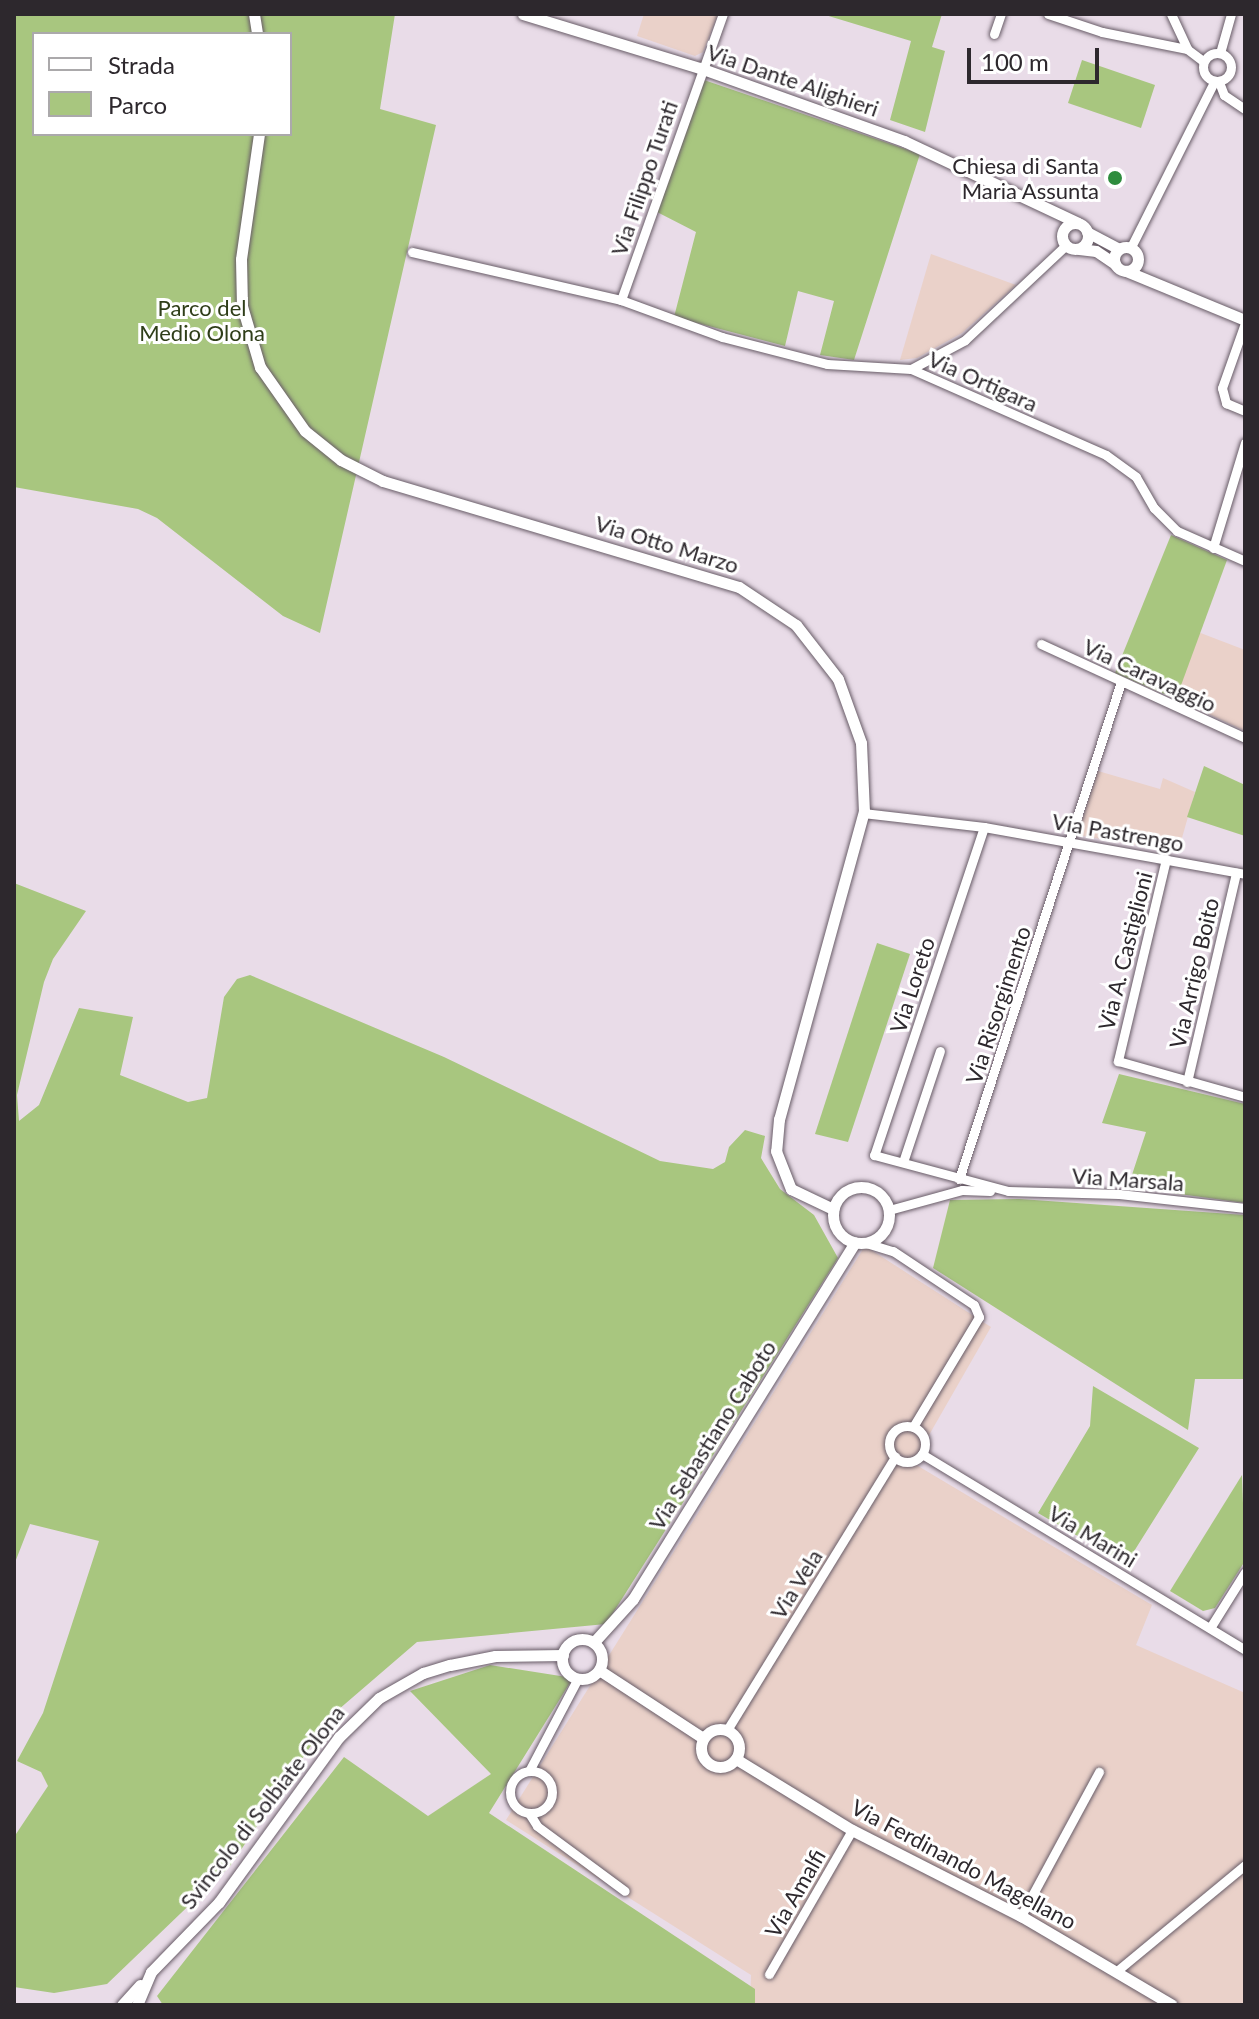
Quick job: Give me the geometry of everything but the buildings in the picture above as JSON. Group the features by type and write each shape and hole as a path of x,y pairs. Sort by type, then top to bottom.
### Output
{"street":[{"name":"Via Dante Alighieri","path":"523,14 700,68 950,159 1040,208 1125,248 1139,258 1152,280"},
{"name":"Via Filippo Turati","path":"621,300 700,68 723,14"},
{"path":"994,34 1001,14"},
{"path":"1048,14 1102,32 1187,49 1204,62"},
{"path":"1171,14 1187,49"},
{"path":"1204,62 1220,53 1231,14"},
{"path":"1115,264 1217,82 1232,67 1220,53"},
{"path":"1204,62 1204,72 1217,82 1224,95 1245,109"},
{"name":"Via Otto Marzo","path":"259,136 241,259 242,306 260,367 294,419 341,460 383,481 707,575 769,604 808,637 845,694 863,751 863,813 777,1131 779,1165 791,1189 833,1209"},
{"name":"Via Dante Alighieri","path":"1040,208 1063,240"},
{"path":"911,369 965,340 1063,240 1066,226 1083,227 1086,243 1079,249"},
{"path":"1063,240 1079,249 1096,251 1126,271 1245,321 1222,388 1226,403 1245,411"},
{"name":"Via Ortigara","path":"412,252 621,300 722,337 827,364 911,369 1106,455 1136,477 1164,520 1213,548 1245,561"},
{"path":"1126,271 1139,258"},
{"path":"1213,548 1245,443"},
{"name":"Via Caravaggio","path":"1041,644 1245,738"},
{"name":"Via Risorgimento","path":"959,1179 1121,682"},
{"name":"Via Pastrengo","path":"863,813 984,827 1241,874"},
{"name":"Via Loreto","path":"874,1155 984,827"},
{"name":"Via A. Castiglioni","path":"1166,859 1117,1057 1127,1068 1245,1097"},
{"name":"Via Arrigo Boito","path":"1187,1082 1241,874"},
{"path":"903,1162 940,1051"},
{"name":"Via Marsala","path":"874,1155 1008,1191"},
{"path":"861,1187 879,1193 889,1210 882,1235 861,1243 840,1234 833,1209 843,1193 861,1187"},
{"name":"Via Marsala","path":"889,1210 962,1190 1119,1194 1245,1208"},
{"name":"Via Vela","path":"727,1730 895,1457 892,1435 901,1427 913,1427 979,1317 974,1305 893,1251 861,1243"},
{"name":"Via Sebastiano Caboto","path":"563,1655 575,1640 594,1642 633,1599 861,1243"},
{"path":"895,1457 912,1461 922,1454 924,1439 913,1427"},
{"name":"Via Marini","path":"922,1454 1245,1650"},
{"path":"1210,1628 1245,1572"},
{"path":"594,1642 601,1652 599,1670 578,1678 529,1771 512,1783 510,1796 517,1808 529,1813 537,1826 625,1891"},
{"name":"Svincolo di Solbiate Olona","path":"122,2005 219,1902 339,1737 379,1698 423,1673 450,1665 523,1653 563,1655"},
{"path":"563,1655 564,1667 578,1678"},
{"name":"Via Ferdinando Magellano","path":"599,1670 703,1738 703,1757 712,1766 726,1767 736,1759 852,1830 1021,1916 1118,1970 1172,2005"},
{"path":"703,1738 717,1729 727,1730 739,1742 736,1759"},
{"path":"529,1771 542,1774 552,1792 548,1805 529,1813"},
{"path":"1021,1916 1099,1772"},
{"name":"Via Amalfi","path":"769,1974 852,1830"},
{"path":"1118,1970 1245,1865"},
{"name":"Svincolo di Solbiate Olona","path":"137,2005 146,1979"}],"shaded area":[{"path":"644,14 718,14 703,52 695,56 637,36"},
{"path":"931,254 1016,285 962,333 917,358 900,360"},
{"path":"1198,632 1245,650 1245,731 1176,699"},
{"path":"1098,771 1160,789 1163,778 1195,792 1178,852 1077,835"},
{"path":"865,1246 991,1327 913,1463 1152,1605 1136,1645 1245,1693 1245,2005 750,2005 751,1975 506,1820"}],"green space":[{"name":"Parco del Medio Olona","path":"14,14 395,14 380,109 436,125 320,633 283,616 157,518 138,509 14,487"},
{"path":"822,14 942,14 932,47 945,51 925,132 890,120 911,41"},
{"path":"1082,60 1155,85 1141,128 1068,103"},
{"path":"704,80 920,154 854,360 820,355 834,301 798,291 785,346 674,317 696,232 657,212"},
{"path":"1171,535 1227,560 1176,699 1115,673"},
{"path":"1204,766 1245,785 1245,836 1187,817"},
{"path":"14,883 86,911 53,959 44,982 17,1095 19,1121 39,1105 79,1008 133,1017 120,1075 188,1102 207,1098 224,997 237,979 250,975 444,1057 660,1161 713,1169 725,1162 729,1147 745,1130 765,1136 761,1158 780,1189 814,1215 838,1258 606,1624 417,1642 331,1716 230,1866 107,1984 54,1993 14,1987 14,1837 48,1786 41,1772 17,1761 43,1713 99,1541 30,1524 14,1565"},
{"path":"877,943 910,954 848,1142 815,1134"},
{"path":"1119,1074 1245,1104 1245,1203 1128,1187 1146,1132 1102,1123"},
{"path":"1020,1199 1245,1215 1245,1379 1195,1379 1188,1430 933,1268 950,1200"},
{"path":"1093,1386 1199,1448 1126,1564 1038,1513 1090,1426"},
{"path":"1242,1475 1245,1561 1215,1608 1203,1611 1170,1591"},
{"path":"490,1665 573,1678 489,1813 755,1989 755,2005 163,2005 157,1996 344,1757 428,1816 491,1774 410,1691"}],"place":[{"name":"Chiesa di Santa Maria Assunta","path":"1115,178"}]}
